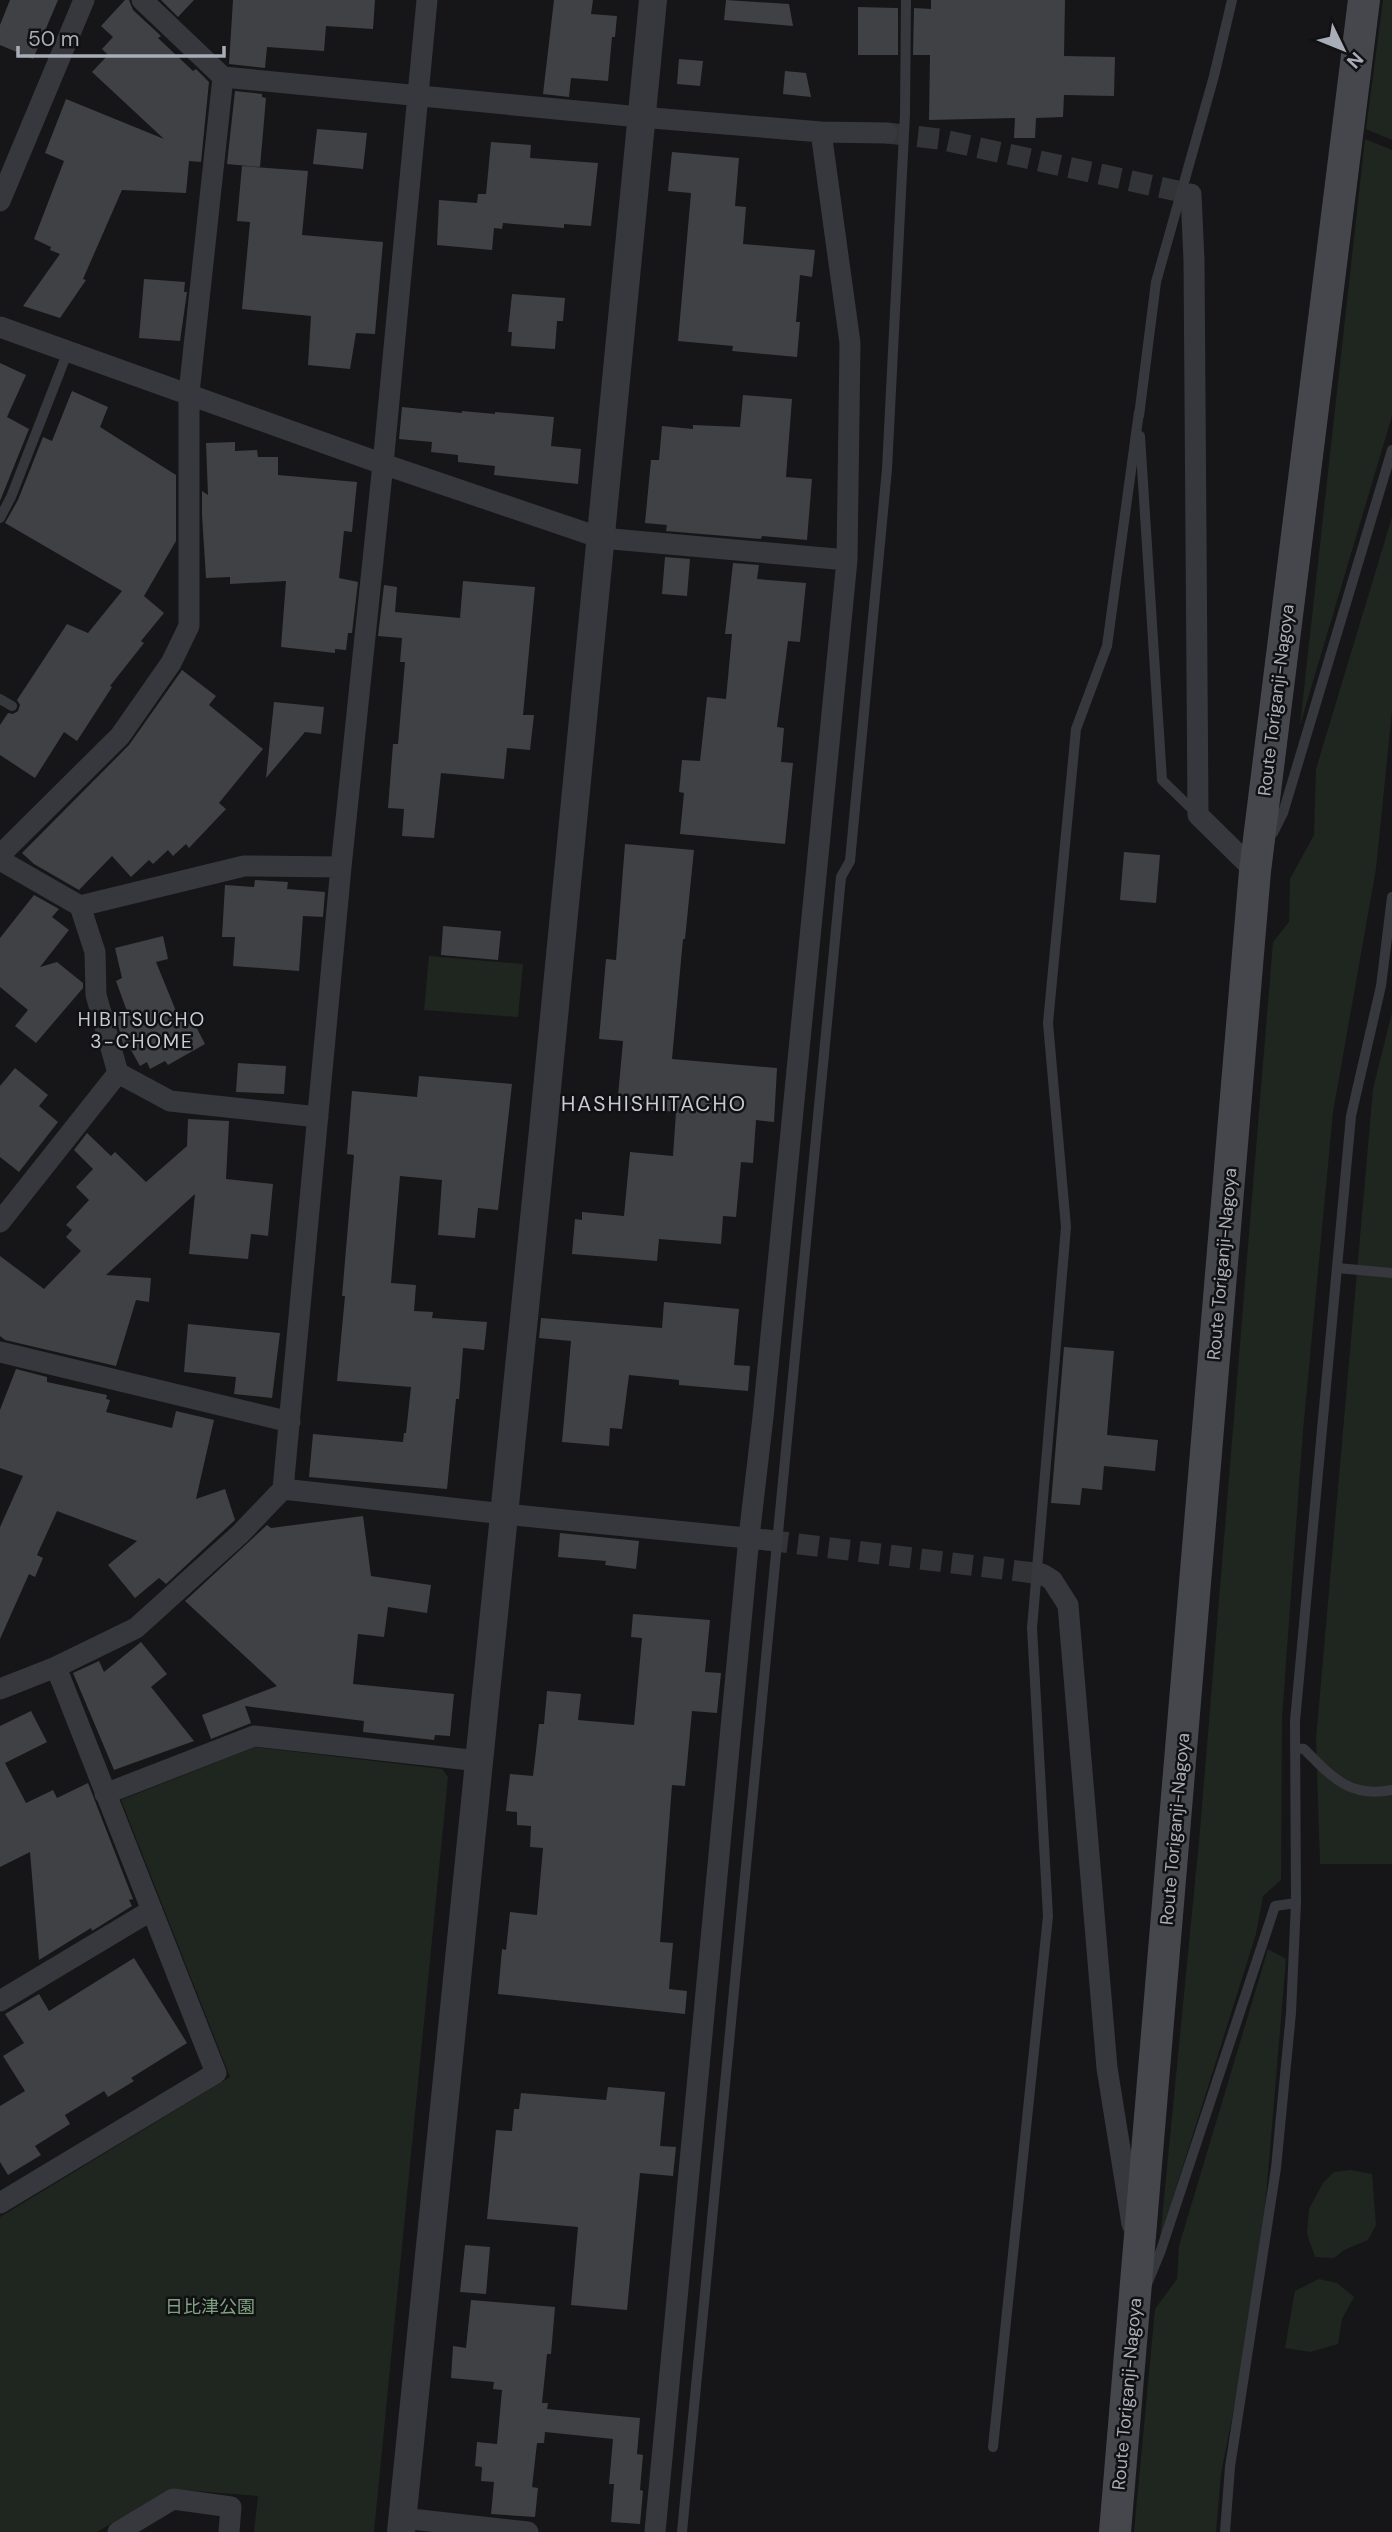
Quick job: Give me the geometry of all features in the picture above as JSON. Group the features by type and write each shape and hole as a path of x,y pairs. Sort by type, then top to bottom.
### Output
{"main road":[{"name":"Route Toriganji-Nagoya","path":"1115,2532 1255,871 1364,0"}],"street":[{"path":"0,201 84,0"},
{"path":"142,0 223,76 640,117 821,132 887,133"},
{"path":"0,1689 55,1667 136,1628 240,1534 283,1489 341,867 427,0"},
{"path":"528,2532 402,2525 653,0"},
{"path":"0,855 120,736 171,663 189,625 189,393 223,76"},
{"path":"655,2532 758,1538 767,1376 847,560 850,344 821,132"},
{"path":"1191,194 1198,815 1255,871"},
{"path":"0,327 383,464 601,538 847,560"},
{"path":"0,860 80,906 95,952 96,995 118,1073 170,1101 318,1117"},
{"path":"80,906 244,866 341,867"},
{"path":"0,1222 118,1073"},
{"path":"0,1352 290,1422"},
{"path":"283,1489 504,1514 758,1538"},
{"path":"1042,1574 1052,1580 1068,1605 1107,2068 1139,2266"},
{"path":"0,2203 216,2073 55,1667"},
{"path":"106,1794 254,1736 479,1760"},
{"path":"0,2001 152,1910"},
{"path":"118,2532 173,2499 231,2507 229,2532"}],"lane":[{"path":"682,2532 841,877 850,861 887,469 905,114 906,0"},
{"path":"993,2447 1048,1916 1032,1628 1066,1227 1048,1024 1076,729 1107,646 1156,282 1214,76 1232,0"},
{"path":"0,518 11,497 68,351"},
{"path":"1139,412 1162,780 1198,815"},
{"path":"1260,834 1273,832 1283,813 1392,450"},
{"path":"0,699 12,706"},
{"path":"1225,2532 1231,2456 1276,2168 1291,2013 1296,1903 1295,1721 1351,1116 1381,986 1392,897"},
{"path":"1337,1268 1392,1273"},
{"path":"1295,1748 1304,1749 1333,1778 1348,1787 1369,1792 1392,1790"},
{"path":"1136,2301 1152,2276 1275,1906 1296,1903"}],"green space":[{"path":"1383,0 1392,0 1392,140 1366,129"},
{"path":"1365,139 1392,150 1392,416 1300,725"},
{"path":"1392,517 1392,711 1376,869 1333,1112 1303,1431 1282,1717 1281,1880 1263,1896 1256,1934 1160,2239 1200,1831 1273,942 1289,922 1290,879 1314,835 1316,769"},
{"path":"429,956 523,964 518,1017 424,1010"},
{"path":"1392,1013 1392,1864 1320,1864 1316,1739 1373,1089"},
{"name":"日比津公園","path":"255,1747 442,1769 448,1777 374,2532 254,2532 258,2496 170,2489 97,2532 0,2532 0,2217 230,2077 121,1800"},
{"path":"1268,1949 1286,1959 1259,2281 1221,2474 1216,2532 1134,2532 1155,2309 1177,2279 1179,2246"},
{"path":"1350,2170 1372,2174 1376,2225 1368,2240 1344,2250 1334,2258 1315,2257 1307,2234 1309,2209 1323,2183 1334,2172"},
{"path":"1319,2279 1337,2283 1354,2297 1342,2319 1338,2344 1310,2352 1285,2348 1295,2291"}],"building":[{"path":"10,0 58,0 33,59 0,45 0,25"},
{"path":"125,0 129,0 133,10 161,36 158,38 193,71 196,69 209,82 201,162 189,161 186,193 122,190 83,279 86,280 60,318 23,306 60,254 34,239 64,161 45,153 66,99 164,139 92,72 108,55 102,49 113,37 101,26"},
{"path":"161,0 194,0 178,17"},
{"path":"233,0 375,0 373,29 326,26 324,51 267,47 265,68 229,64"},
{"path":"554,0 593,0 591,14 617,16 608,81 571,78 569,97 543,94"},
{"path":"726,0 789,4 793,26 724,20"},
{"path":"931,0 1065,0 1064,56 1115,57 1114,96 1064,95 1063,117 1036,118 1035,138 1014,138 1015,118 929,120 930,55 913,55 914,8 931,9"},
{"path":"858,7 898,8 898,55 858,55"},
{"path":"679,59 703,61 700,86 677,84"},
{"path":"785,71 806,73 811,97 783,94"},
{"path":"235,91 262,94 262,97 266,98 260,167 227,164"},
{"path":"317,129 367,133 363,169 313,164"},
{"path":"491,142 531,145 530,158 598,163 591,226 564,224 564,228 503,223 502,229 494,228 492,250 437,245 439,200 477,203 478,194 486,194"},
{"path":"672,152 739,158 735,206 746,207 743,244 815,250 812,277 800,275 796,322 800,322 797,357 732,351 733,346 678,341 691,193 668,191"},
{"path":"242,166 308,171 302,235 383,242 375,334 356,333 350,369 308,365 311,316 242,309 250,222 237,221"},
{"path":"144,279 185,282 184,292 187,292 180,341 139,338"},
{"path":"512,294 565,298 563,321 557,321 555,349 511,346 512,332 508,332"},
{"path":"0,363 26,375 7,417 29,429 0,501"},
{"path":"72,391 108,407 100,427 176,475 176,541 144,596 164,613 110,686 112,687 77,741 64,732 35,778 0,755 0,725 8,713 18,711 20,705 17,700 67,624 88,633 122,591 5,523 18,500 43,437 52,441"},
{"path":"743,395 792,399 786,477 812,479 807,540 666,531 667,525 645,523 651,460 659,460 662,426 693,429 693,425 740,427"},
{"path":"402,407 554,417 551,446 581,449 578,484 494,475 495,466 458,462 458,455 431,452 432,442 399,439"},
{"path":"235,442 235,451 257,450 258,457 278,457 278,475 357,482 352,532 344,531 339,578 358,582 352,633 348,633 346,650 335,649 335,653 281,647 286,581 230,584 230,577 206,578 202,491 208,495 206,443"},
{"path":"665,557 690,559 687,596 662,594"},
{"path":"733,563 759,565 757,579 806,583 800,642 788,641 777,727 784,728 781,762 793,763 785,844 680,834 684,793 679,792 682,760 700,761 707,697 726,699 732,634 725,634"},
{"path":"463,581 535,587 523,715 534,715 530,750 507,748 504,779 441,773 434,838 402,836 404,809 388,808 393,744 398,744 405,662 400,662 402,638 378,636 384,585 397,587 395,612 460,618"},
{"path":"182,670 216,696 209,705 263,749 219,803 226,809 189,848 186,844 173,856 168,850 153,864 149,860 131,877 112,856 79,890 34,864 22,853 129,745"},
{"path":"274,702 324,707 321,734 305,732 266,778"},
{"path":"625,844 694,850 672,1059 777,1068 774,1122 756,1120 753,1163 741,1162 736,1217 723,1216 721,1244 659,1239 657,1261 572,1254 575,1219 582,1220 582,1212 624,1216 630,1152 673,1156 676,1112 617,1107 623,1041 599,1039 606,959 616,960"},
{"path":"1124,852 1160,855 1156,903 1120,900"},
{"path":"255,880 288,882 287,889 325,892 323,917 303,916 299,971 233,966 235,937 222,937 225,885 254,887"},
{"path":"34,895 59,909 52,917 69,930 40,967 57,962 83,983 83,988 36,1043 15,1026 28,1010 0,987 0,938"},
{"path":"443,926 501,931 498,960 441,955"},
{"path":"163,936 168,959 156,962 178,1016 188,1011 205,1044 168,1065 165,1061 150,1069 147,1062 140,1066 127,1043 123,1044 116,1017 128,1014 116,981 122,978 115,948"},
{"path":"238,1063 286,1066 284,1094 236,1092"},
{"path":"15,1068 48,1095 39,1106 58,1122 19,1172 0,1157 0,1086"},
{"path":"419,1076 512,1084 498,1210 478,1208 475,1238 438,1235 442,1180 400,1176 391,1283 416,1285 414,1311 433,1312 432,1318 487,1322 484,1350 463,1348 447,1489 309,1477 313,1434 403,1442 406,1433 411,1387 337,1381 354,1155 347,1154 352,1091 417,1097"},
{"path":"188,1119 229,1121 226,1179 273,1184 268,1236 251,1234 248,1259 189,1254 195,1194 106,1275 151,1278 149,1302 136,1300 116,1366 5,1340 0,1336 0,1256 44,1289 81,1251 66,1237 72,1230 66,1225 89,1200 76,1187 93,1169 74,1150 87,1133 111,1156 115,1152 146,1182 187,1146"},
{"path":"664,1302 739,1309 734,1365 750,1366 748,1391 679,1385 679,1380 629,1375 622,1429 610,1428 609,1446 562,1442 571,1341 539,1338 541,1318 662,1328"},
{"path":"188,1324 280,1333 272,1398 234,1394 236,1377 184,1372"},
{"path":"1064,1347 1114,1351 1107,1435 1158,1440 1155,1471 1104,1466 1102,1490 1082,1488 1080,1505 1051,1503"},
{"path":"16,1369 47,1377 47,1382 107,1395 106,1399 110,1400 106,1412 172,1428 176,1411 214,1420 196,1499 225,1489 235,1520 166,1584 159,1578 135,1598 108,1565 137,1541 57,1511 37,1555 43,1558 35,1577 29,1574 0,1639 0,1527 23,1476 0,1468 0,1410"},
{"path":"363,1516 371,1576 431,1585 427,1613 388,1607 384,1637 358,1634 353,1684 454,1694 450,1736 435,1735 434,1740 363,1732 364,1721 245,1706 251,1723 211,1739 202,1715 277,1686 185,1601 267,1525 271,1528"},
{"path":"560,1533 639,1541 636,1569 605,1565 606,1561 558,1557"},
{"path":"633,1614 710,1620 705,1672 721,1673 717,1713 692,1711 685,1786 672,1785 660,1942 673,1943 669,1989 687,1991 685,2014 498,1994 502,1949 506,1950 510,1912 537,1915 543,1848 530,1847 531,1826 517,1825 517,1812 506,1811 510,1774 533,1776 539,1724 544,1724 547,1691 581,1694 578,1720 634,1725 642,1638 631,1637"},
{"path":"141,1642 167,1674 151,1687 194,1741 114,1770 73,1673 99,1661 104,1672"},
{"path":"31,1711 47,1742 5,1763 26,1803 53,1790 57,1798 88,1783 133,1899 129,1900 132,1906 39,1960 30,1852 0,1867 0,1726"},
{"path":"134,1958 187,2043 131,2078 134,2081 108,2097 104,2091 65,2115 70,2124 35,2146 41,2155 8,2175 0,2162 0,2106 25,2091 3,2056 24,2043 5,2014 39,1994 49,2011"},
{"path":"608,2087 665,2092 660,2146 676,2147 673,2176 640,2173 627,2310 571,2305 578,2227 487,2219 496,2130 512,2131 514,2109 519,2109 521,2093 606,2100"},
{"path":"465,2245 490,2247 486,2294 460,2292"},
{"path":"471,2300 555,2307 551,2354 547,2354 542,2403 548,2403 547,2409 640,2418 637,2454 643,2455 640,2490 643,2491 640,2524 611,2522 614,2484 609,2484 613,2439 545,2432 544,2443 537,2443 532,2487 538,2488 535,2517 491,2514 494,2482 481,2481 482,2467 475,2466 477,2442 497,2444 502,2390 493,2389 494,2382 451,2378 453,2346 466,2348"}],"tunnel":[{"path":"887,133 939,139 1191,194"},
{"path":"767,1540 1042,1574"}],"district":[{"name":"HIBITSUCHO 3-CHOME","path":"142,1030"},
{"name":"HASHISHITACHO","path":"654,1104"}]}
